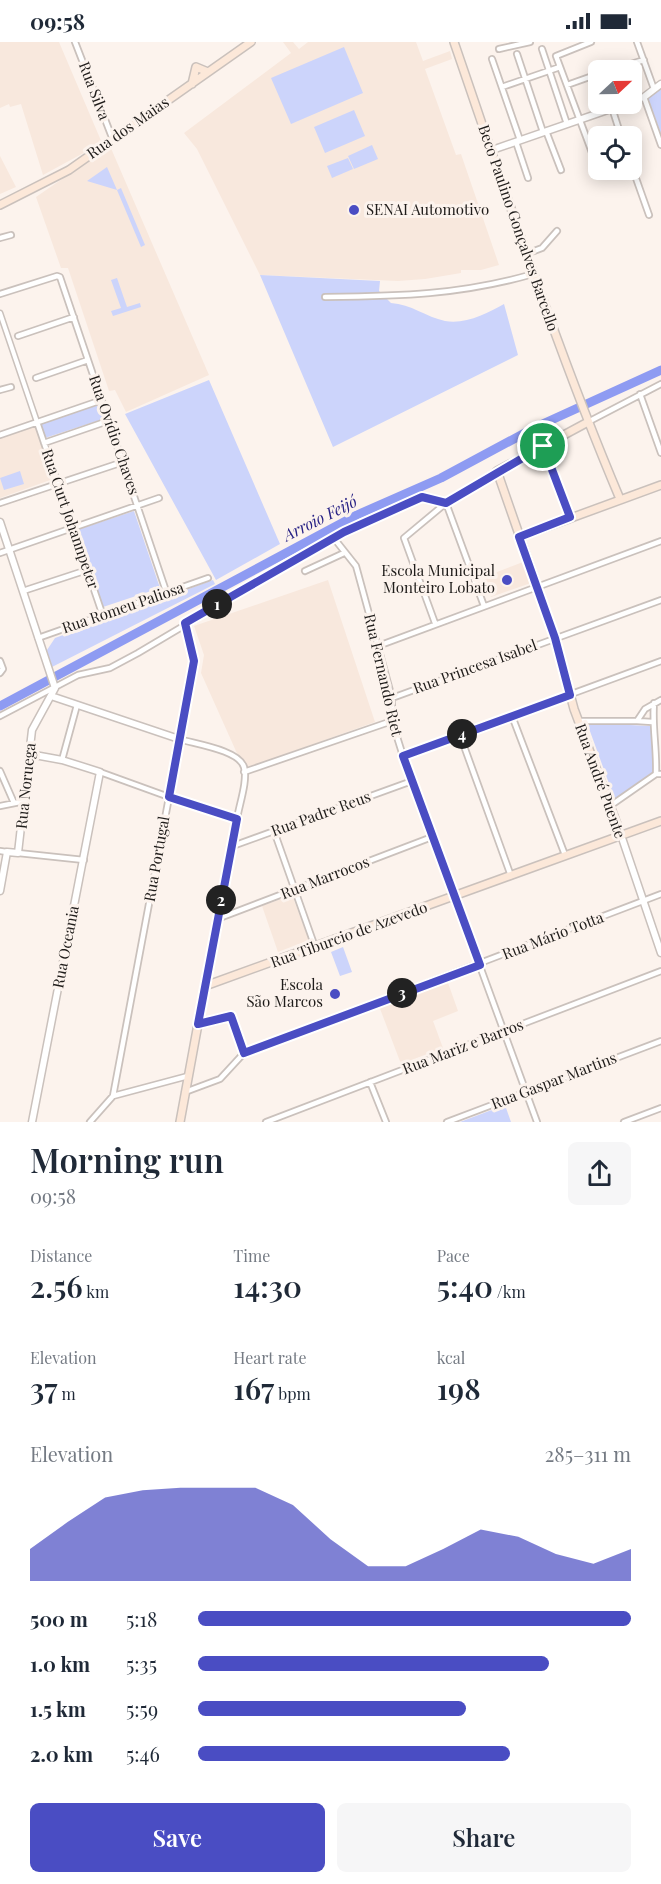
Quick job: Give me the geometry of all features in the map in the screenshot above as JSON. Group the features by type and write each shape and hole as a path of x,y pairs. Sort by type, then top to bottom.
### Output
{"main road":[{"name":"Rua dos Maias","path":"0,205 46,184 113,140 251,42"},
{"name":"Beco Paulino Gonçalves Barcello","path":"454,42 533,274 584,413 620,499"},
{"path":"497,471 588,422"},
{"name":"Rua André Puente","path":"497,471 555,638 570,695 621,836"},
{"path":"519,537 661,484"},
{"name":"Rua Tiburcio de Azevedo","path":"205,986 661,821"},
{"path":"180,1122 205,986"}],"street":[{"name":"Rua Silva","path":"75,42 113,140"},
{"path":"499,49 530,42"},
{"path":"588,142 556,55 591,42"},
{"path":"638,42 654,89"},
{"path":"542,49 567,124"},
{"path":"517,54 544,132 561,170"},
{"path":"492,59 528,178"},
{"path":"502,87 560,67"},
{"path":"567,85 588,78"},
{"path":"661,84 644,97 661,145"},
{"path":"492,150 594,114"},
{"path":"637,180 649,215"},
{"path":"526,254 542,248 557,231"},
{"path":"0,238 10,235"},
{"path":"325,297 437,294 477,288 533,274"},
{"name":"Rua Ovídio Chaves","path":"0,294 59,276 167,594"},
{"path":"0,313 37,422"},
{"path":"18,336 74,317"},
{"path":"36,378 88,360"},
{"path":"588,422 661,384"},
{"path":"0,390 11,387"},
{"path":"640,394 661,453"},
{"path":"0,435 102,400"},
{"path":"44,442 108,421"},
{"name":"Rua Curt Johannpeter","path":"37,422 103,616"},
{"path":"654,434 661,431"},
{"path":"543,446 570,517"},
{"path":"0,503 123,462"},
{"path":"435,623 404,538 446,503 497,471"},
{"path":"0,716 78,675 110,668 333,537 422,497 446,503"},
{"path":"0,553 159,498"},
{"path":"446,503 484,606"},
{"path":"0,522 54,686"},
{"name":"Rua Fernando Riet","path":"333,537 356,566 392,698 392,721 403,756 537,1122"},
{"path":"378,646 661,541"},
{"path":"305,571 344,553"},
{"path":"23,591 87,570"},
{"name":"Rua Romeu Paliosa","path":"38,638 208,578"},
{"name":"Rua Princesa Isabel","path":"392,698 661,600"},
{"name":"Rua Portugal","path":"113,1096 194,661 185,623"},
{"path":"0,661 1,673"},
{"path":"403,756 661,662"},
{"name":"Rua Noruega","path":"18,853 32,730 54,686"},
{"path":"51,696 179,739 230,753 241,761 244,772 237,819 205,986"},
{"path":"637,722 645,709 661,700"},
{"path":"610,806 659,774 652,722 654,703"},
{"path":"62,760 77,705"},
{"path":"512,716 565,855"},
{"path":"244,772 392,721"},
{"path":"579,721 652,722"},
{"path":"460,735 511,876"},
{"path":"29,754 62,760 237,819"},
{"path":"0,771 14,803"},
{"name":"Rua Oceania","path":"32,1122 100,772"},
{"name":"Rua Padre Reus","path":"230,848 412,781"},
{"path":"0,806 25,801"},
{"path":"274,831 315,947"},
{"name":"Rua André Puente","path":"621,836 661,953"},
{"name":"Rua Marrocos","path":"217,919 432,837"},
{"path":"0,891 3,852 84,860"},
{"name":"Rua Mário Totta","path":"185,1092 220,1079 244,1053 480,965 661,894"},
{"name":"Rua Mariz e Barros","path":"266,1122 661,971"},
{"path":"198,1024 231,1016 244,1053"},
{"name":"Rua Gaspar Martins","path":"447,1122 661,1041"},
{"path":"90,1122 113,1096 188,1076"},
{"path":"370,1082 386,1122"},
{"path":"624,1122 661,1108"}],"shaded area":[{"path":"0,42 59,42 102,143 43,175 21,104 10,107 9,104 0,108"},
{"name":"SENAI Automotivo","path":"283,42 293,42 299,49 308,42 416,42 423,61 450,51 452,59 425,69 456,155 461,154 499,265 481,270 461,270 461,273 425,279 398,281 260,275 197,149 184,133 291,53"},
{"path":"344,47 363,93 291,124 271,78"},
{"path":"661,88 661,134 648,98"},
{"path":"354,110 365,136 325,153 314,127"},
{"path":"372,145 378,159 354,169 348,156"},
{"path":"110,146 209,375 126,412 115,390 109,391 68,268 61,268 36,197"},
{"path":"0,156 16,187 0,194"},
{"path":"348,158 353,169 332,178 327,166"},
{"path":"107,167 117,190 87,181"},
{"path":"121,188 145,245 141,247 117,190"},
{"path":"260,275 380,281 379,291 391,303 453,322 468,320 504,304 518,355 333,447"},
{"path":"117,278 127,307 140,303 141,307 113,316 111,311 121,308 111,280"},
{"path":"209,380 280,544 216,580 125,414"},
{"path":"101,404 106,418 45,438 41,424"},
{"path":"36,425 53,479 0,498 0,437"},
{"path":"20,471 24,484 4,490 0,478"},
{"path":"134,511 160,588 103,607 77,530"},
{"name":"Escola Municipal Monteiro Lobato","path":"523,562 531,583 491,597 484,577"},
{"path":"213,580 215,584 50,668 47,650 55,638"},
{"path":"328,580 375,722 244,769 201,673 204,655 194,626"},
{"path":"587,723 651,726 654,771 615,800"},
{"path":"292,895 309,940 278,952 262,906"},
{"path":"343,947 352,972 340,976 331,952"},
{"path":"447,980 458,1011 433,1021 443,1048 401,1064 379,1006"},
{"path":"505,1105 511,1122 460,1122"}],"waterway":[{"name":"Arroio Feijó","path":"0,706 357,515 441,478 536,427 661,370"}],"place":[{"name":"SENAI Automotivo","path":"354,210"},
{"name":"Escola Municipal Monteiro Lobato","path":"507,580"},
{"name":"Escola São Marcos","path":"335,994"}],"route":[{"path":"543,446 570,517 519,537 555,638 570,695 403,756 480,965 244,1053 231,1016 226,1015 198,1024 237,819 169,797 194,661 185,623 333,537 422,497 446,503 543,446"}]}
